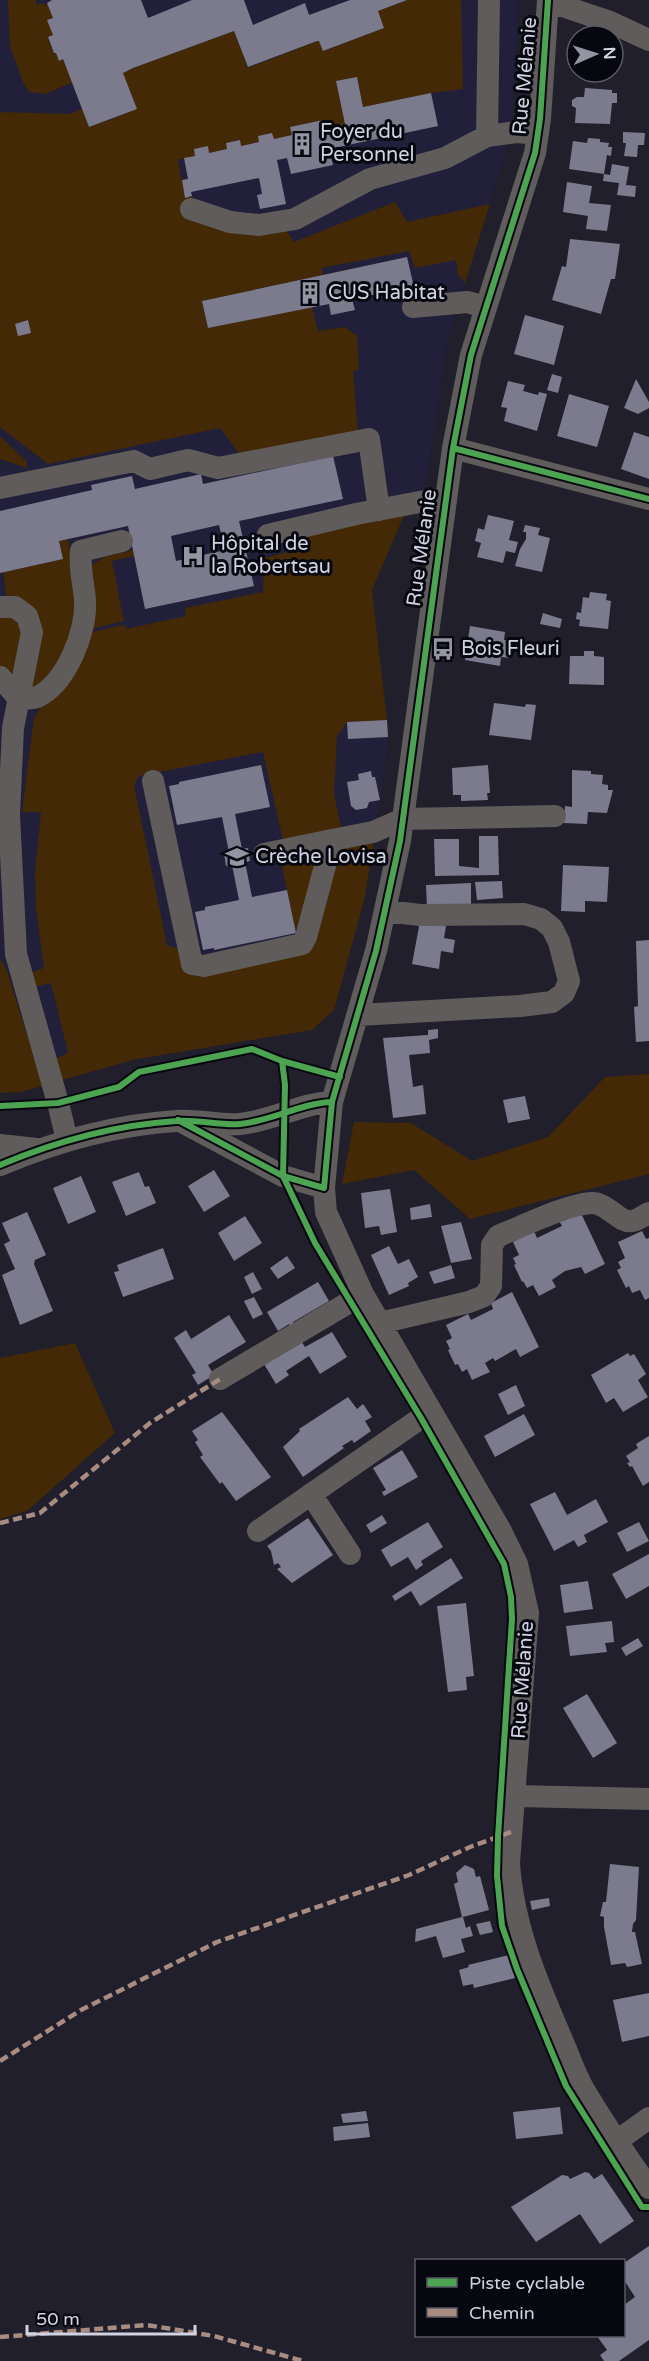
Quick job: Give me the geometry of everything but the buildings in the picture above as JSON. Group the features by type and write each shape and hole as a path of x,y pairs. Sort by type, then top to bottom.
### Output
{"street":[{"path":"487,136 489,0"},
{"path":"548,0 610,22 649,40"},
{"name":"Rue Mélanie","path":"548,0 535,153 471,355 453,448 403,819 386,911 332,1102 324,1188 326,1212 363,1294 501,1531 517,1564 524,1588 527,1621 516,1796 509,1863 511,1890 525,1948 586,2094 649,2188"},
{"path":"191,209 230,222 259,225 295,219 370,179 445,158 487,136 517,132 538,134"},
{"path":"413,307 467,302 486,307"},
{"path":"0,488 135,461 150,469 188,460 218,468 369,439 379,510"},
{"path":"453,448 649,499"},
{"path":"268,535 446,497"},
{"path":"19,699 37,697 54,683 72,658 81,636 85,603 79,565 81,551 122,541"},
{"path":"0,608 15,607 27,616 32,632 13,728 5,805 8,953 58,1103 66,1140"},
{"path":"0,677 19,699"},
{"path":"153,781 192,964 204,966 302,945 332,840"},
{"path":"264,854 373,832 403,819 555,816"},
{"path":"358,1015 520,1006 552,1002 564,993 568,981 559,942 552,928 541,919 524,914 429,915 386,911"},
{"path":"0,1165 66,1140 122,1127 178,1120 238,1124 285,1114 314,1102 332,1102"},
{"path":"178,1120 283,1176 324,1188"},
{"path":"0,1145 39,1149"},
{"path":"380,1323 470,1302 484,1296 491,1286 492,1245 498,1236 561,1211 591,1203 604,1205 621,1220 631,1222 649,1213"},
{"path":"220,1380 363,1294"},
{"path":"258,1532 431,1411"},
{"path":"311,1494 350,1554"},
{"path":"516,1796 649,1799"},
{"path":"617,2140 649,2118"}],"shaded area":[{"name":"Hôpital de la Robertsau","path":"0,0 519,0 512,131 448,338 427,478 400,521 372,590 388,743 365,897 334,1010 312,1030 137,1059 21,1092 0,1093"},
{"path":"8,0 36,0 36,5 48,4 53,18 45,21 48,21 53,35 46,39 53,52 51,54 56,53 59,61 63,59 72,83 45,94 30,92 24,85 10,46"},
{"path":"407,0 461,0 463,89 363,107 357,77 345,124 325,129 323,120 291,127 292,135 274,139 272,133 259,136 259,142 241,146 239,140 226,143 227,149 178,160 185,198 192,196 197,219 285,228 294,242 395,202 407,222 490,204 465,283 458,275 456,260 415,268 409,251 322,268 323,275 202,301 208,328 312,307 318,331 345,327 357,336 359,369 353,371 358,432 242,457 220,428 48,464 0,427 0,112 70,114 82,109 90,127 137,109 123,73 133,68 234,31 248,68 317,41 324,51 384,28 378,11"},
{"path":"0,436 27,462 27,468 0,459"},
{"path":"405,513 372,590 387,720 347,722 337,736 334,794 341,827 283,840 263,752 139,776 134,785 167,945 176,948 184,960 304,949 338,854 344,844 374,838 365,897 334,1010 312,1030 137,1059 62,1080 54,1059 68,1053 51,983 34,987 30,973 44,968 36,909 35,872 41,812 22,812 34,718 90,632 125,625 126,629 186,616 185,608 263,592 264,558 299,549 312,531"},
{"path":"68,539 77,601 66,655 38,687 30,688 40,630 7,598 3,572 63,559 59,541"},
{"path":"133,550 134,556 112,561 124,621 91,629 92,565 104,557"},
{"path":"0,611 25,622 16,677 0,667"},
{"path":"320,853 296,933 280,856"},
{"path":"0,959 7,971 43,1086 21,1092 0,1093"},
{"path":"649,1074 649,1174 470,1219 414,1170 342,1184 354,1122 411,1123 472,1161 548,1137 605,1077"},
{"path":"75,1343 115,1433 27,1511 0,1519 0,1358"}],"marked path":[{"path":"0,1523 40,1513 150,1423 220,1379"},
{"path":"0,2061 81,2010 217,1942 409,1875 470,1847 511,1832"},
{"path":"0,2337 147,2325 214,2336 303,2361"}],"cycle path":[{"path":"178,1120 283,1176 324,1188 332,1102 376,951 400,841 453,448 471,355 535,153 540,119 548,0"},
{"path":"453,448 649,499"},
{"path":"0,1106 58,1103 119,1087 139,1072 252,1049 282,1061 340,1077"},
{"path":"282,1061 285,1085 283,1176 315,1243 421,1418 504,1564 511,1597 512,1619 498,1837 497,1876 502,1926 517,1969 566,2086 642,2207 649,2207"},
{"path":"0,1165 86,1135 109,1130 176,1121 240,1124 309,1105 332,1102"}],"place":[{"name":"Foyer du Personnel","path":"302,144"},
{"name":"CUS Habitat","path":"310,293"},
{"name":"Hôpital de la Robertsau","path":"193,556"},
{"name":"Bois Fleuri","path":"443,649"},
{"name":"Crèche Lovisa","path":"237,857"}]}
